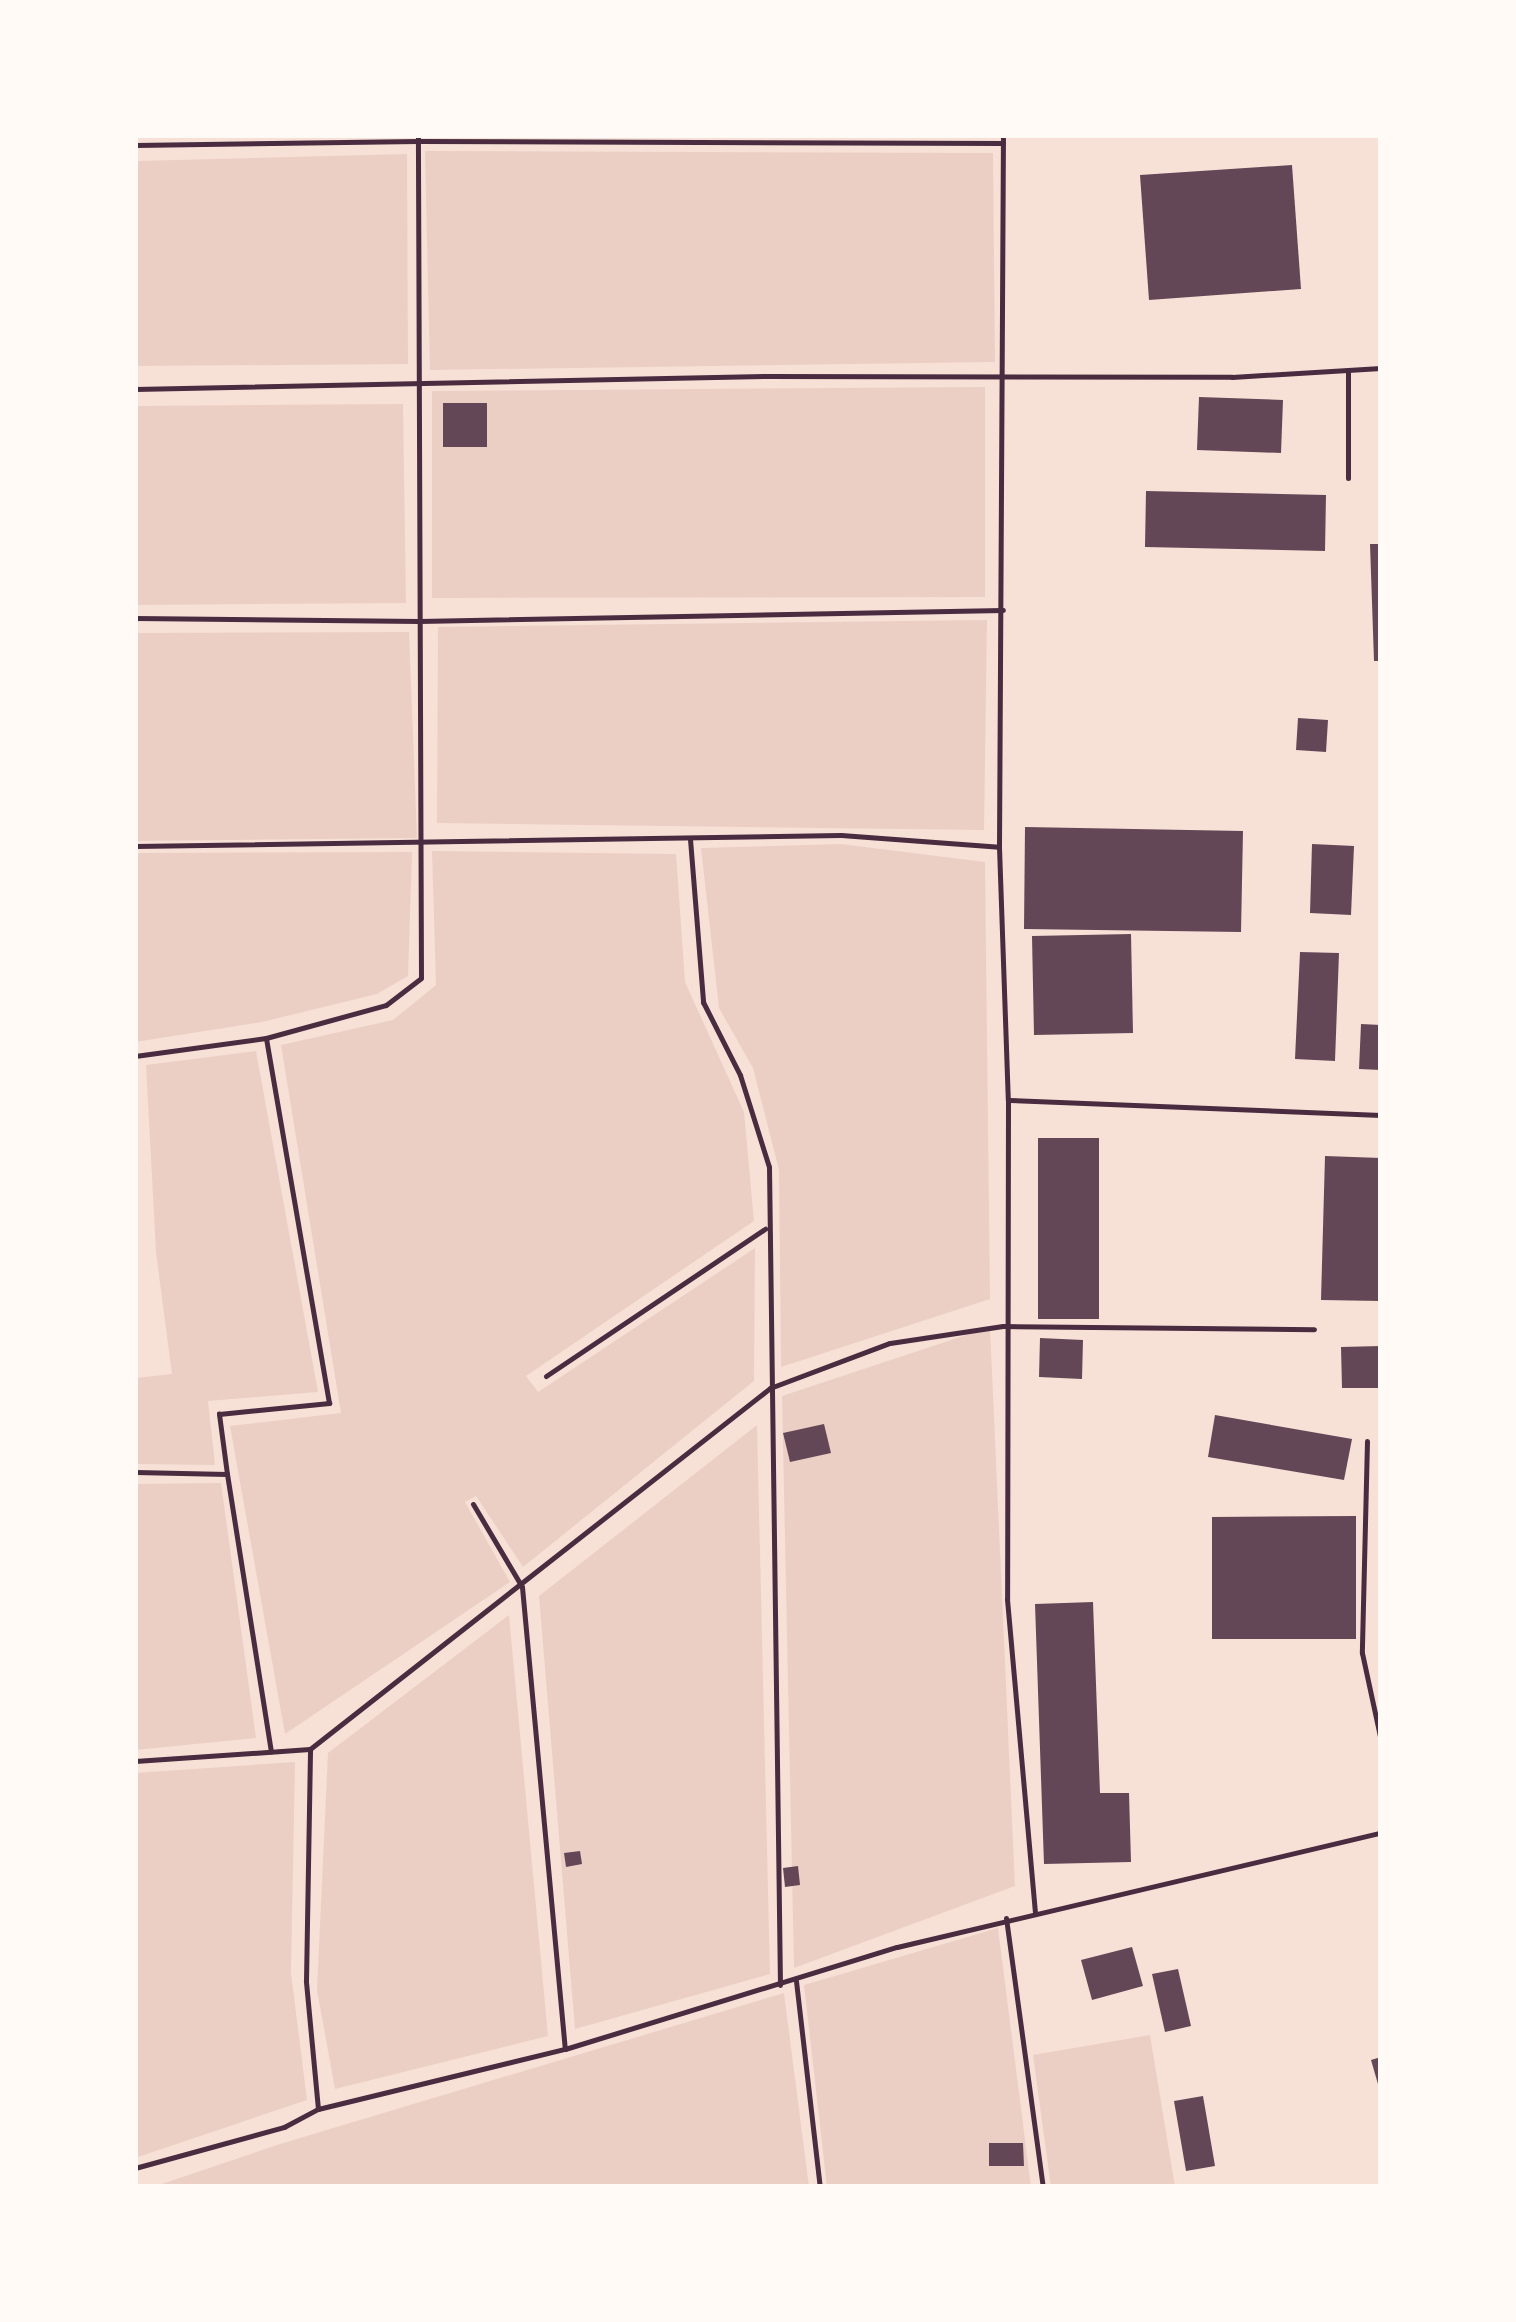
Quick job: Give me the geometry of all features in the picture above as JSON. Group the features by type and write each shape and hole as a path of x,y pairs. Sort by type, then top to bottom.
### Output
{"lane":[{"path":"135,1056 266,1038 386,1005 421,978 418,138"},
{"path":"135,145 418,138 1003,139 999,847 1008,1100 1003,1326 1007,1599 1035,1912"},
{"path":"135,389 418,380 1381,368"},
{"path":"1348,370 1348,478"},
{"path":"135,618 419,621 1003,610"},
{"path":"135,846 841,834 999,847"},
{"path":"690,839 703,1002 740,1075 769,1167 765,1230 780,1984"},
{"path":"266,1038 329,1403 219,1414 271,1752"},
{"path":"1008,1100 1381,1115"},
{"path":"546,1376 765,1230"},
{"path":"135,1761 310,1749 522,1588 770,1388 890,1343 1003,1326 1314,1330"},
{"path":"1367,1441 1362,1653 1381,1741"},
{"path":"135,1472 227,1474"},
{"path":"473,1504 522,1588 565,2049"},
{"path":"310,1749 306,1981 318,2109"},
{"path":"135,2168 284,2127 318,2109 565,2049 1006,1918 1381,1833"},
{"path":"1006,1918 1043,2187"},
{"path":"796,1980 820,2187"}],"shaded area":[{"path":"425,151 993,153 995,362 430,370"},
{"path":"407,154 408,364 135,366 135,161"},
{"path":"985,387 985,597 432,598 432,391"},
{"path":"403,404 406,603 135,605 135,406"},
{"path":"987,620 984,830 437,823 438,627"},
{"path":"409,632 417,838 135,841 135,633"},
{"path":"841,844 985,862 990,1299 781,1367 779,1170 753,1068 719,1008 701,848"},
{"path":"432,851 676,854 685,982 744,1112 754,1221 526,1376 538,1392 755,1248 754,1381 523,1567 476,1496 465,1502 510,1582 285,1734 230,1426 341,1413 281,1045 393,1020 436,985"},
{"path":"412,852 408,976 377,994 262,1022 135,1042 135,853"},
{"path":"256,1051 318,1392 208,1401 215,1465 135,1464 135,1378 172,1374 156,1253 146,1065"},
{"path":"990,1327 1015,1886 794,1968 782,1396"},
{"path":"757,1425 770,1974 575,2029 539,1596"},
{"path":"221,1483 256,1738 135,1750 135,1484"},
{"path":"509,1615 548,2036 335,2089 317,1990 328,1753"},
{"path":"295,1762 291,1973 307,2100 135,2158 135,1773"},
{"path":"998,1928 1031,2187 827,2187 804,1985"},
{"path":"784,1993 809,2187 153,2187 280,2144"},
{"path":"1150,2035 1175,2187 1051,2187 1033,2055"}],"building":[{"path":"1292,165 1301,289 1149,300 1140,175"},
{"path":"1199,397 1283,400 1281,453 1197,450"},
{"path":"443,403 487,403 487,447 443,447"},
{"path":"1146,491 1326,495 1325,551 1145,547"},
{"path":"1370,544 1381,544 1381,661 1374,661"},
{"path":"1298,718 1328,720 1326,752 1296,750"},
{"path":"1025,827 1243,831 1241,932 1024,929"},
{"path":"1312,844 1354,846 1351,915 1310,913"},
{"path":"1131,934 1133,1033 1034,1035 1032,936"},
{"path":"1300,952 1339,953 1335,1061 1295,1059"},
{"path":"1361,1024 1381,1025 1381,1070 1359,1069"},
{"path":"1038,1138 1099,1138 1099,1319 1038,1319"},
{"path":"1325,1156 1381,1158 1381,1301 1321,1300"},
{"path":"1040,1338 1083,1340 1082,1379 1039,1377"},
{"path":"1381,1346 1381,1388 1342,1388 1341,1347"},
{"path":"1215,1415 1352,1439 1344,1480 1208,1457"},
{"path":"824,1424 831,1453 790,1462 783,1433"},
{"path":"1356,1516 1356,1639 1212,1639 1212,1517"},
{"path":"1093,1602 1100,1793 1129,1793 1131,1862 1044,1864 1035,1604"},
{"path":"580,1851 582,1864 566,1867 564,1853"},
{"path":"798,1866 800,1885 785,1887 783,1868"},
{"path":"1132,1947 1143,1986 1092,2000 1081,1960"},
{"path":"1178,1969 1191,2026 1165,2032 1152,1974"},
{"path":"1381,2057 1381,2091 1380,2091 1371,2060"},
{"path":"1203,2096 1215,2166 1186,2171 1174,2101"},
{"path":"989,2143 1023,2143 1024,2166 989,2166"}]}
